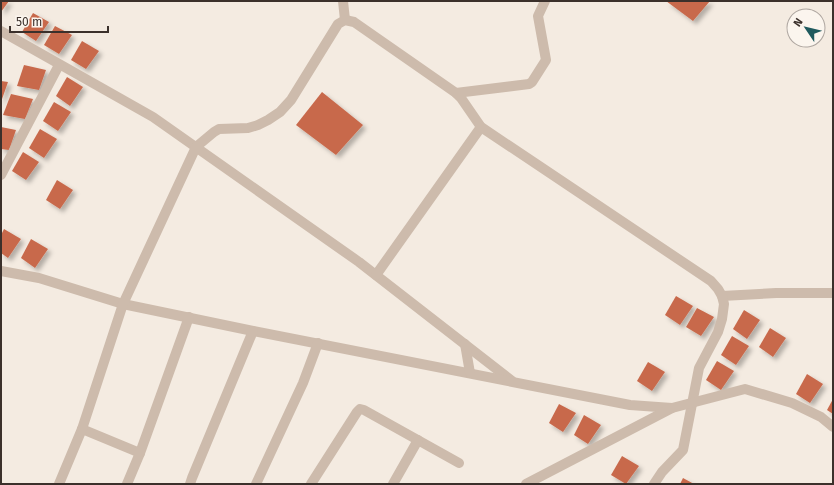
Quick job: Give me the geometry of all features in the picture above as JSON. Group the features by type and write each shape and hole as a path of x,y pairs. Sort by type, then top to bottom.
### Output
{"street":[{"path":"343,1 345,20"},
{"path":"456,93 529,84 532,82 546,60 538,16 545,1"},
{"path":"60,484 82,429 123,304 196,148 219,129 248,128 268,120 280,112 290,100 338,24 345,20 354,22 456,93 462,98 481,127 711,281 718,289 724,304 722,319 718,332 701,363 683,450 662,472 654,484"},
{"path":"1,31 153,117 376,275 514,382"},
{"path":"1,175 59,64"},
{"path":"376,275 481,127"},
{"path":"1,271 39,278 123,304 253,331 630,405 672,408"},
{"path":"722,296 776,293 833,293"},
{"path":"128,484 189,317"},
{"path":"190,484 253,331"},
{"path":"256,484 303,383 318,343"},
{"path":"465,344 470,373"},
{"path":"526,484 672,408 745,389 792,404 821,417 833,427"},
{"path":"311,484 360,409 459,464"},
{"path":"82,429 140,453"},
{"path":"393,484 418,440"}],"building":[{"path":"1,1 9,1 1,12"},
{"path":"666,1 710,1 693,21"},
{"path":"33,13 49,22 36,41 22,32"},
{"path":"55,26 72,35 59,54 44,45"},
{"path":"82,41 99,51 86,69 71,60"},
{"path":"24,65 46,70 39,90 17,86"},
{"path":"67,77 83,87 70,106 56,96"},
{"path":"1,81 8,82 1,102"},
{"path":"322,92 363,125 336,155 296,125"},
{"path":"11,94 33,99 25,119 3,115"},
{"path":"54,102 71,112 58,131 43,121"},
{"path":"1,127 16,130 9,150 1,149"},
{"path":"40,129 57,139 44,158 29,148"},
{"path":"23,152 39,162 26,180 12,171"},
{"path":"57,180 73,190 60,209 46,200"},
{"path":"4,229 21,239 8,258 1,253 1,235"},
{"path":"31,239 48,249 35,268 21,258"},
{"path":"676,296 693,306 680,325 665,315"},
{"path":"697,308 714,317 701,336 686,327"},
{"path":"744,310 760,320 747,339 733,329"},
{"path":"770,328 786,338 773,357 759,347"},
{"path":"732,336 749,346 736,365 721,355"},
{"path":"717,361 734,371 721,390 706,380"},
{"path":"648,362 665,372 652,391 637,381"},
{"path":"807,374 823,384 810,403 796,394"},
{"path":"833,399 833,414 827,410"},
{"path":"559,404 576,413 563,432 549,423"},
{"path":"584,415 601,425 588,444 574,435"},
{"path":"622,456 639,466 626,484 611,475"},
{"path":"683,478 694,484 680,484"}]}
